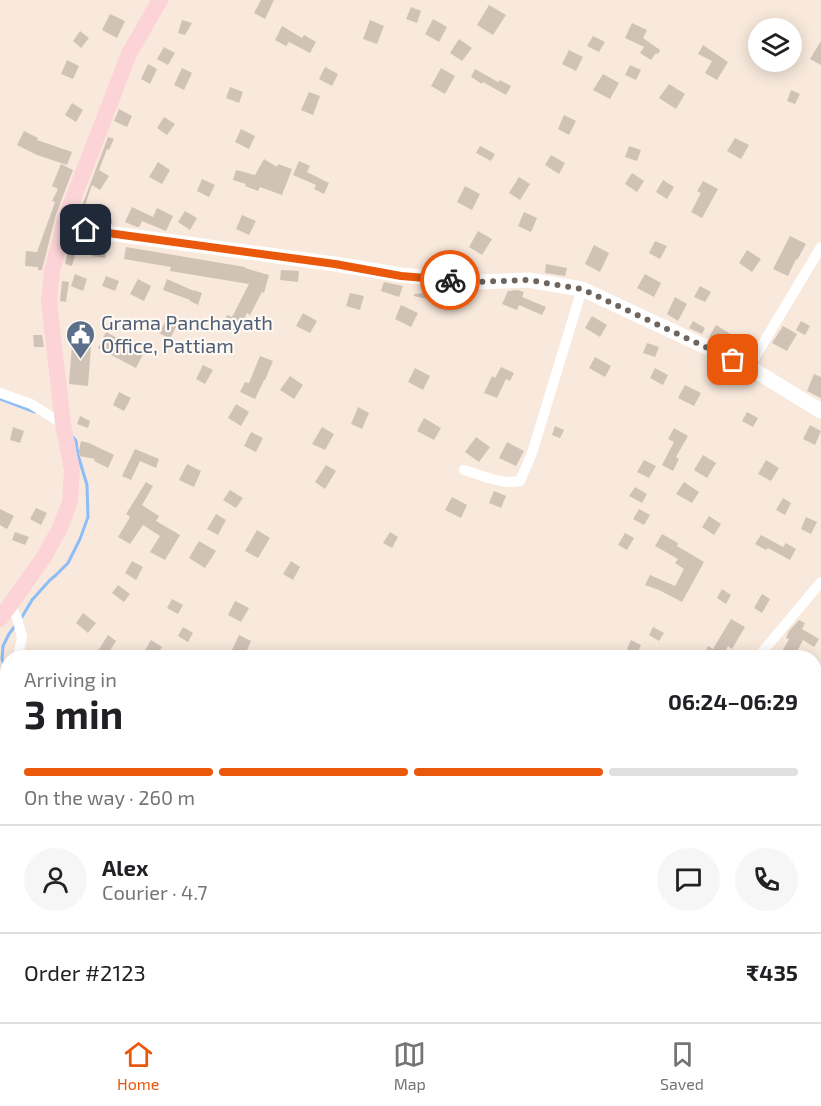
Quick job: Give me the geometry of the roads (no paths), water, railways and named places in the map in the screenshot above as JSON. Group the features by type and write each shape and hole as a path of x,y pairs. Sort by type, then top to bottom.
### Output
{"main road":[{"path":"5,612 44,557 60,528 70,502 72,470 63,424 49,302 52,271 63,227 129,54 160,0"},
{"path":"63,227 335,264 401,276 475,282 528,280 582,289 749,367 821,411"}],"street":[{"path":"749,367 821,248"},
{"path":"464,470 503,482 520,481 532,453 582,289"},
{"path":"0,393 31,404 63,424"},
{"path":"767,650 821,582"},
{"path":"5,612 16,618 22,637 19,650"}],"waterway":[{"path":"0,399 35,412"},
{"path":"22,617 32,600 68,563 88,517 87,485 73,437"},
{"path":"3,650 15,626"}],"place":[{"name":"Grama Panchayath Office, Pattiam","path":"80,360"}]}
